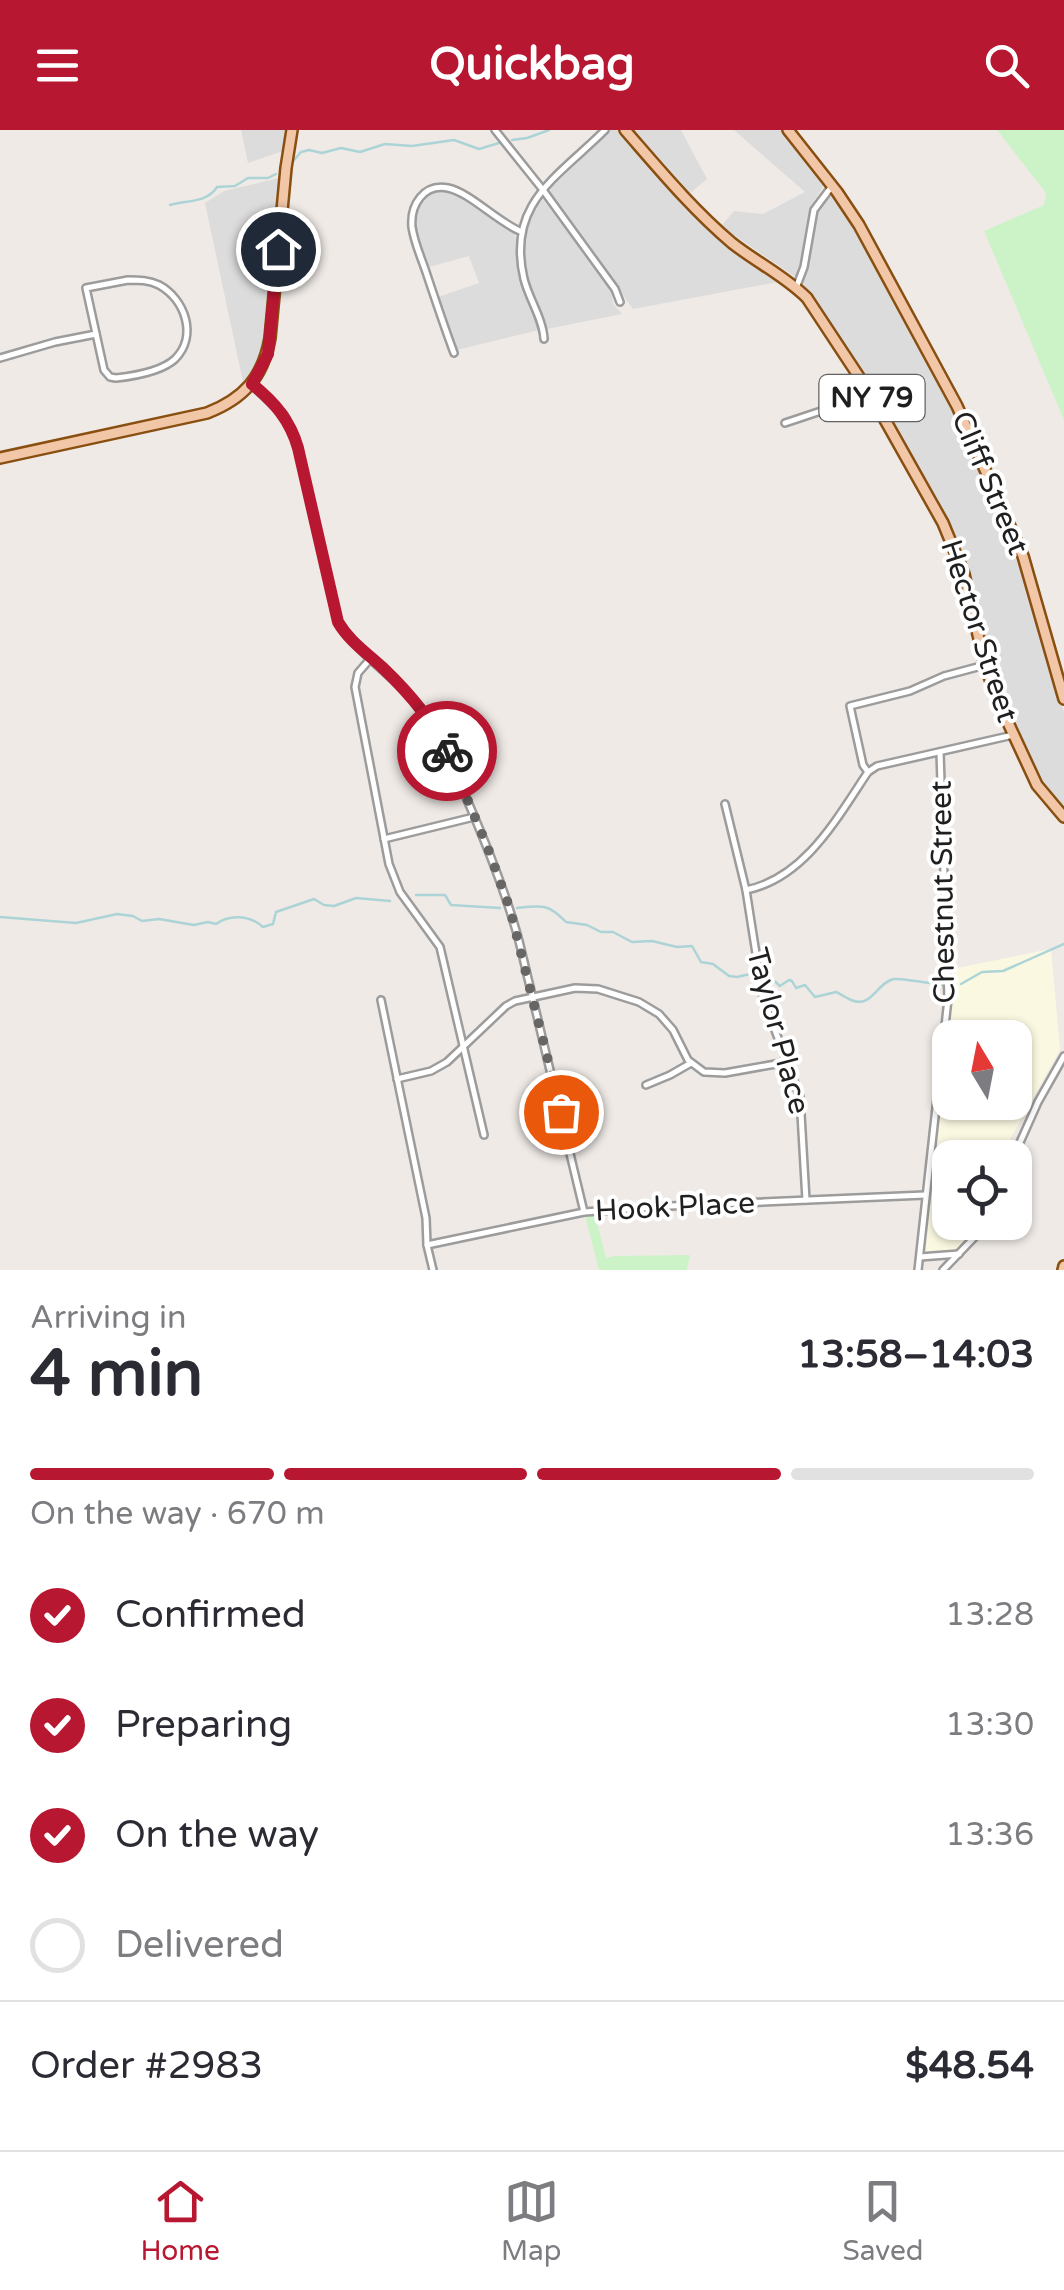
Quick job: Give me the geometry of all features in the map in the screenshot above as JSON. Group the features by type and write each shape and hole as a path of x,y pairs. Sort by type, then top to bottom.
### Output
{"main road":[{"path":"0,458 206,413 233,401 252,384 264,365 270,338 292,130"},
{"name":"Hector Street","path":"625,130 717,230 796,288 819,314 922,482 954,544 985,664 1013,736 1037,785 1064,817"},
{"name":"Cliff Street","path":"788,130 859,224 982,459 1022,556 1064,699"}],"street":[{"path":"495,130 616,289 620,302"},
{"path":"544,339 524,277 520,248 527,212 543,190 606,130"},
{"path":"796,288 804,267 814,210 832,186"},
{"path":"454,353 414,234 412,214 417,201 430,189 448,188 522,232"},
{"path":"128,280 153,282 162,287 178,301 186,323 185,342 176,358 157,369 121,378 110,377 104,370 96,334 86,288 128,280"},
{"path":"0,358 96,334"},
{"path":"252,384 276,405 291,427 336,616 346,634 403,688 432,726 452,762 510,909 584,1212"},
{"path":"784,423 840,404 867,390"},
{"path":"372,658 358,674 355,688 389,864 398,886 440,948 484,1134"},
{"path":"868,772 850,706 910,691 985,664"},
{"path":"746,890 782,877 801,863 876,766 1013,736"},
{"name":"Chestnut Street","path":"918,1270 948,999 940,752"},
{"name":"Taylor Place","path":"725,804 746,890 763,998 802,1108 806,1200"},
{"path":"384,839 474,817"},
{"path":"397,1079 440,1066 506,1006 519,999 575,988 590,988 646,1005 668,1024 691,1062 704,1072 720,1074 786,1062"},
{"path":"381,1000 433,1270"},
{"path":"1020,1140 1064,1056"},
{"path":"646,1084 691,1062"},
{"name":"Hook Place","path":"427,1245 584,1212 926,1195"},
{"path":"943,1270 973,1240"},
{"path":"920,1257 962,1253"}],"shaded area":[{"path":"241,130 286,130 283,151 248,163"},
{"path":"611,130 620,130 694,213 778,282 633,309 550,192"},
{"path":"634,130 681,130 707,179 690,193"},
{"path":"734,130 782,130 824,185 811,206 800,270 795,277 721,226 734,211 763,214 805,192"},
{"path":"279,178 262,346 243,382 205,203 224,191"},
{"path":"832,186 950,399 1015,545 1048,669 1064,712 1064,807 1044,783 1007,706 970,570 938,499 798,284 805,277 817,213"},
{"path":"439,190 458,195 514,232 519,275 539,330 457,350 438,297 479,283 469,256 429,267 417,231 416,212 425,196"},
{"path":"543,200 595,265 611,291 613,304 622,314 547,329 530,290 524,260 529,218"},
{"path":"1051,949 1060,1050 1032,1100 1032,1020 947,1020 952,969"},
{"path":"936,1120 1021,1120 1010,1140 934,1140"},
{"path":"932,1159 932,1240 972,1240 962,1253 922,1254"}],"green space":[{"path":"997,130 1064,130 1064,420 984,231 1044,205 1046,193"},
{"path":"594,1211 606,1258 690,1255 687,1270 599,1270 584,1212"}],"waterway":[{"path":"512,140 549,130"},
{"path":"294,160 309,150 322,153 341,148 360,152 385,144 412,146 454,140 479,149 499,143"},
{"path":"170,205 202,198 217,187 276,174"},
{"path":"416,895 445,895 451,905 500,908"},
{"path":"0,917 76,923 117,914 142,921 159,919 194,925 240,917 263,927 273,924 276,912 314,899 334,906 356,898 390,901"},
{"path":"517,908 545,907 566,922 613,932 632,942 692,946 701,962 713,964 729,976 750,974"},
{"path":"961,984 982,972 1003,971 1064,944"},
{"path":"771,978 780,986 789,980 796,988 805,985 815,997 836,992 858,1002 894,979 944,985"}],"way so far":[{"path":"447,751 510,909 561,1112"}],"route":[{"path":"278,249 268,354 252,384 276,405 291,427 338,622 416,704 447,751"}]}
